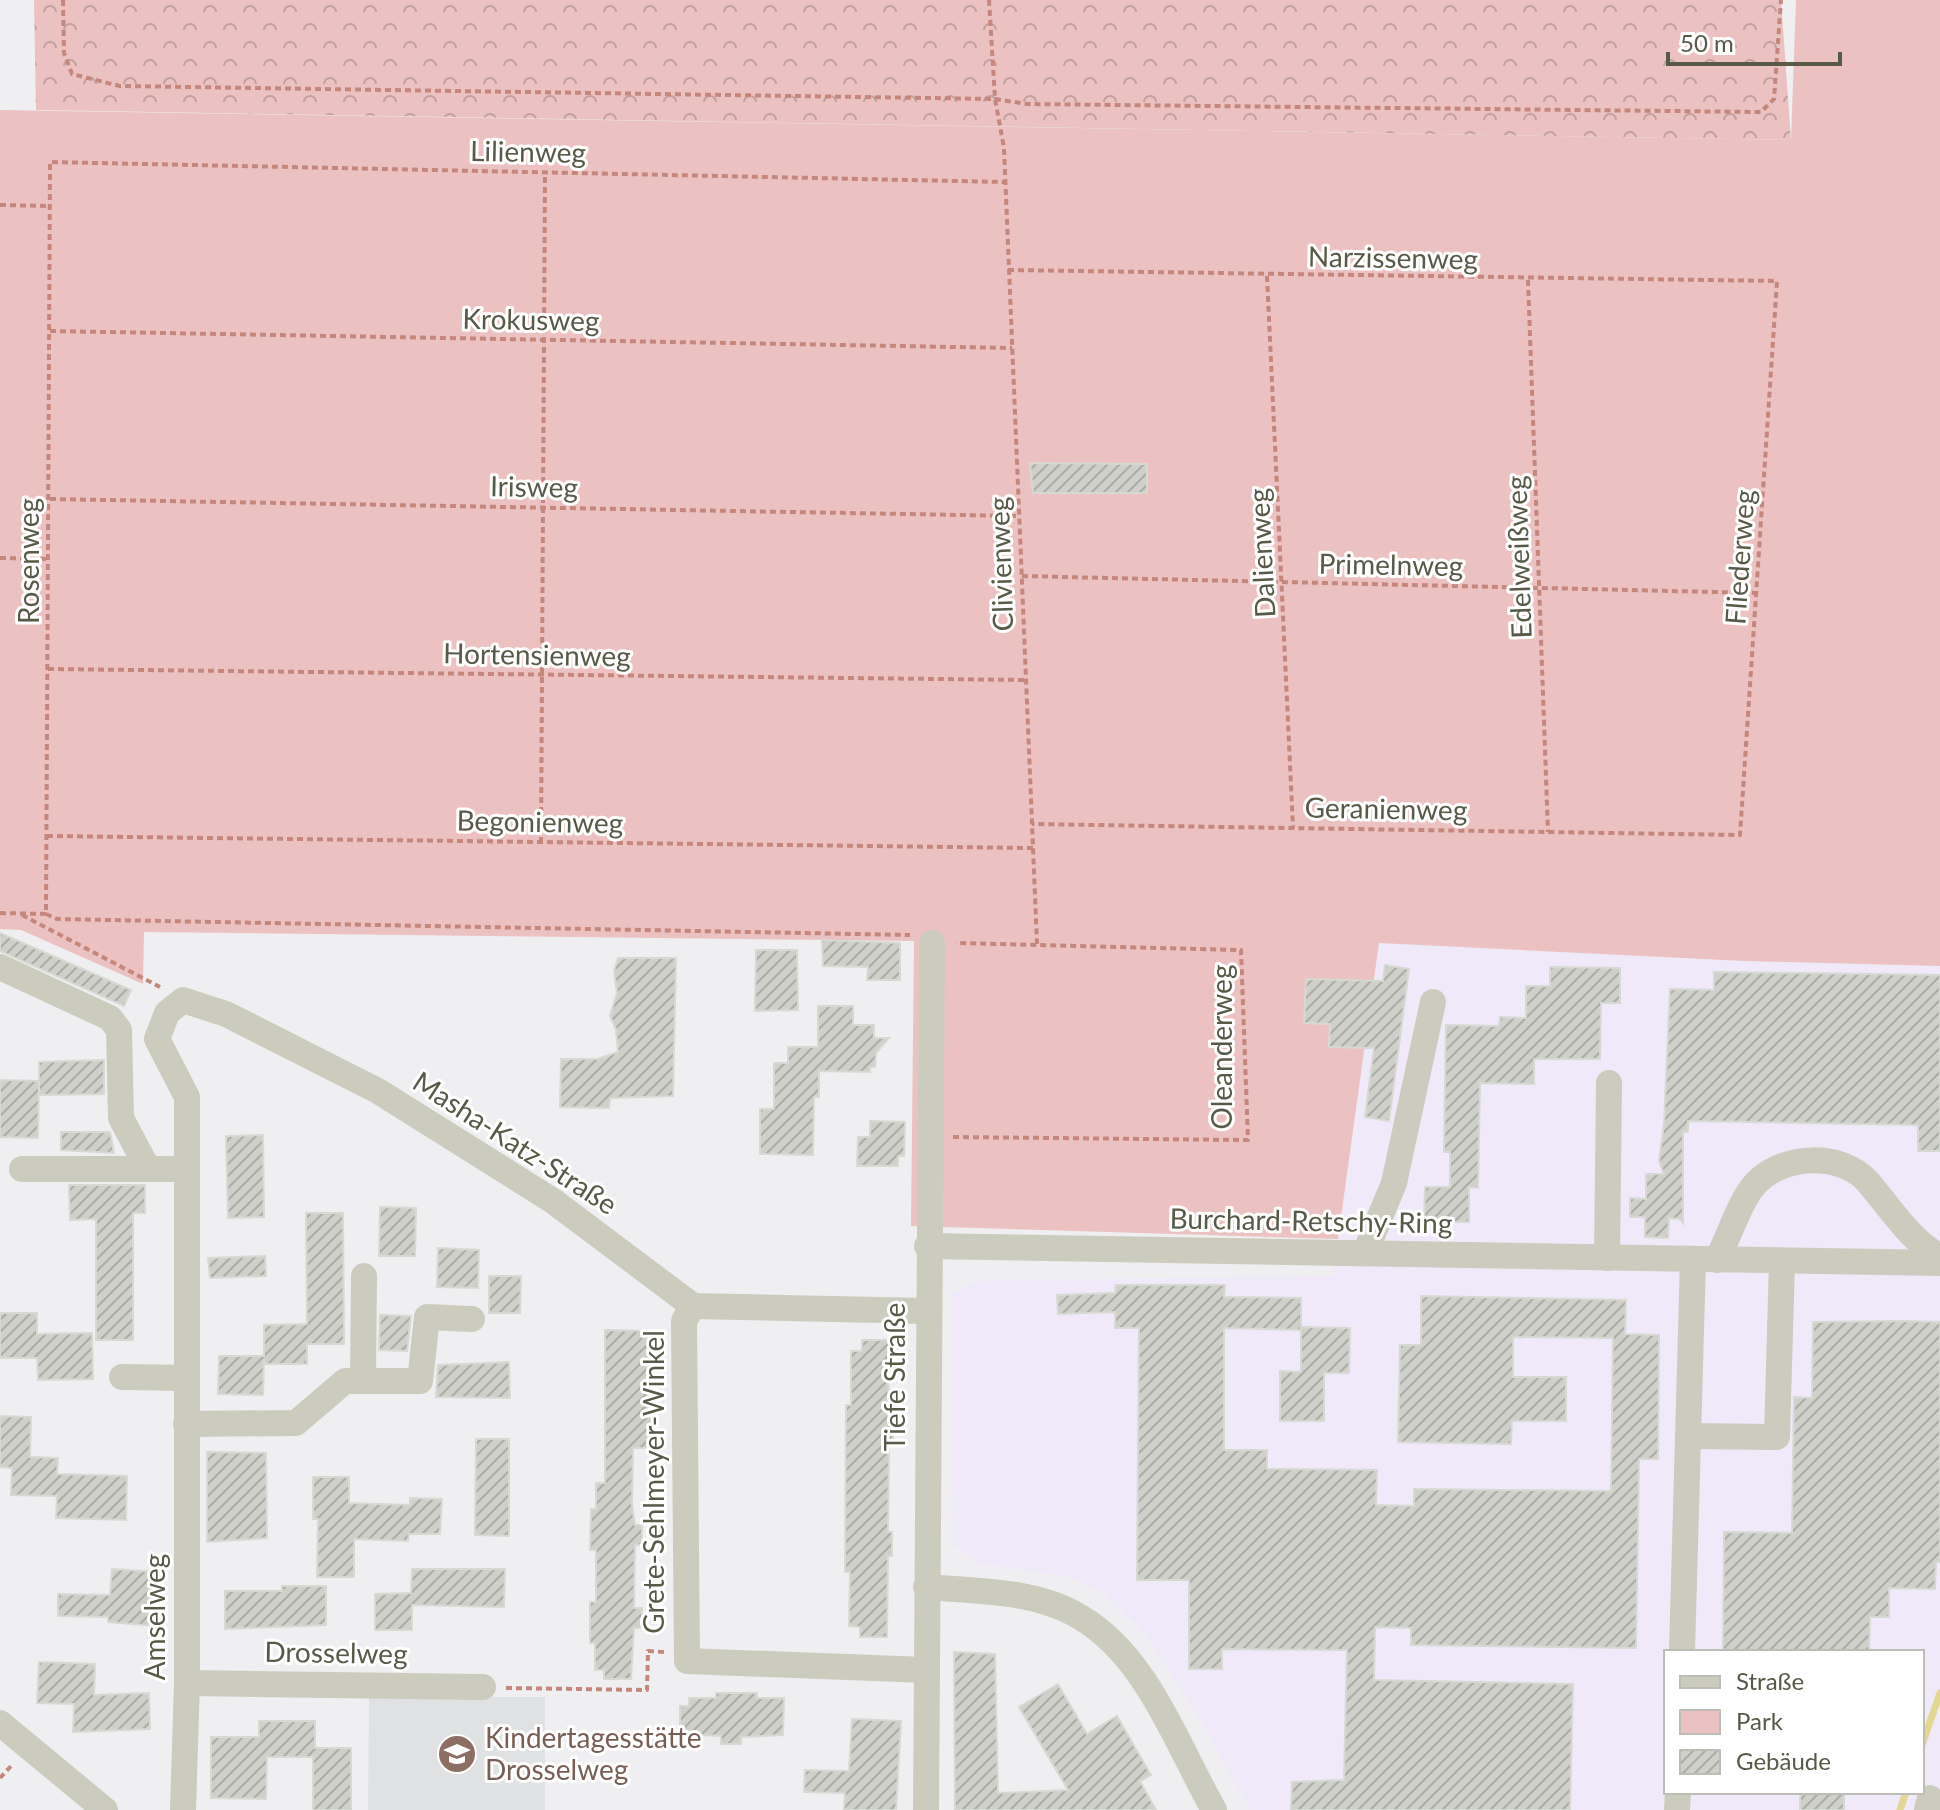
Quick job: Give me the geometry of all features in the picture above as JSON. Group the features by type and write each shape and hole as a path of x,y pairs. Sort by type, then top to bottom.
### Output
{"street":[{"name":"Tiefe Straße","path":"926,1810 927,1246 932,943"},
{"path":"0,967 110,1018 119,1030 121,1118 148,1169"},
{"name":"Amselweg","path":"183,1000 167,1013 157,1039 187,1097 187,1683 183,1810"},
{"name":"Masha-Katz-Straße","path":"183,1000 226,1014 378,1091 553,1201 693,1306"},
{"path":"1365,1253 1394,1183 1433,1002"},
{"path":"1607,1258 1609,1083"},
{"path":"1682,1650 1688,1436 1705,1260 1756,1183 1796,1163 1818,1160 1835,1162 1860,1175 1922,1247 1940,1257"},
{"path":"22,1169 187,1169"},
{"name":"Burchard-Retschy-Ring","path":"927,1246 1940,1263"},
{"path":"1688,1436 1777,1437 1782,1261"},
{"path":"363,1381 364,1276"},
{"path":"693,1306 927,1311"},
{"name":"Grete-Sehlmeyer-Winkel","path":"693,1306 684,1321 687,1661 926,1670"},
{"path":"186,1424 296,1423 345,1381 420,1381 427,1317 472,1319"},
{"path":"122,1377 187,1378"},
{"path":"926,1587 1033,1599 1079,1616 1101,1632 1141,1678 1214,1810"},
{"name":"Drosselweg","path":"187,1683 483,1687"},
{"path":"0,1723 105,1810"}],"path":[{"path":"63,0 64,53 72,74 120,86 995,99 1027,104 1761,112 1774,99 1781,0"},
{"name":"Clivienweg","path":"989,0 995,99 1004,148 1037,944"},
{"name":"Lilienweg","path":"50,162 1005,182"},
{"name":"Rosenweg","path":"46,914 50,162"},
{"path":"541,843 545,173"},
{"path":"0,205 51,206"},
{"name":"Narzissenweg","path":"1008,270 1528,280 1777,281"},
{"name":"Dalienweg","path":"1267,276 1284,582 1293,828"},
{"name":"Edelweißweg","path":"1528,280 1548,832"},
{"name":"Fliederweg","path":"1740,835 1759,593 1777,281"},
{"name":"Krokusweg","path":"50,331 1012,348"},
{"name":"Irisweg","path":"49,499 1019,516"},
{"path":"0,558 49,559"},
{"name":"Primelnweg","path":"1022,576 1759,593"},
{"name":"Hortensienweg","path":"48,669 1026,680"},
{"name":"Geranienweg","path":"1032,824 1740,835"},
{"name":"Begonienweg","path":"47,836 1033,848"},
{"path":"0,913 46,914"},
{"path":"19,913 183,1000"},
{"name":"Oleanderweg","path":"46,914 57,919 919,935 932,943 1241,950 1248,1140 929,1137"},
{"path":"483,1687 647,1690 648,1651 687,1653"}],"shaded area":[{"path":"1379,943 1744,961 1940,966 1940,1810 1250,1810 1200,1720 1145,1634 1103,1593 1069,1577 976,1563 953,1544 951,1294 976,1281 1333,1276"},
{"name":"Kindertagesstätte Drosselweg","path":"369,1697 545,1697 545,1810 368,1810"}],"green space":[{"path":"34,0 1781,0 1791,140 36,110"},
{"path":"1796,0 1940,0 1940,966 1744,961 1379,943 1338,1239 911,1226 914,941 144,932 143,984 21,930 0,929 0,110 1791,140"}],"building":[{"path":"1030,463 1147,464 1147,493 1033,493"},
{"path":"0,933 131,990 124,1006 0,951"},
{"path":"822,940 900,943 900,980 867,980 868,967 823,966"},
{"path":"756,950 797,950 798,1010 755,1011"},
{"path":"618,958 676,958 673,1096 610,1098 609,1108 560,1107 561,1059 597,1059 618,1052 616,1029 610,1016 617,993 614,971"},
{"path":"1385,965 1409,969 1389,1121 1365,1117 1374,1048 1329,1047 1330,1024 1304,1023 1306,979 1383,981"},
{"path":"1550,967 1620,968 1620,1003 1601,1003 1600,1059 1534,1059 1534,1084 1480,1083 1478,1188 1469,1187 1469,1222 1424,1222 1425,1187 1450,1187 1450,1152 1444,1152 1446,1025 1499,1026 1500,1017 1526,1018 1526,986 1550,986"},
{"path":"1714,972 1940,975 1940,1151 1918,1151 1918,1125 1688,1121 1688,1132 1683,1132 1683,1223 1680,1219 1669,1218 1668,1238 1645,1237 1645,1217 1630,1217 1630,1198 1646,1199 1646,1174 1664,1174 1659,1161 1664,1124 1670,989 1714,990"},
{"path":"818,1006 853,1006 853,1025 874,1025 874,1038 889,1038 876,1053 875,1067 870,1067 870,1072 819,1071 819,1097 814,1097 813,1155 760,1154 760,1109 774,1109 774,1063 788,1063 788,1047 818,1047"},
{"path":"104,1060 104,1094 39,1095 39,1062"},
{"path":"0,1080 39,1081 38,1138 0,1137"},
{"path":"870,1121 905,1122 904,1156 898,1156 898,1166 857,1166 858,1137 870,1137"},
{"path":"61,1132 110,1132 114,1153 61,1150"},
{"path":"263,1135 264,1217 228,1218 226,1136"},
{"path":"69,1185 145,1185 145,1213 133,1213 133,1340 96,1340 96,1219 70,1220"},
{"path":"380,1207 416,1208 415,1256 379,1256"},
{"path":"306,1213 343,1213 344,1344 307,1344 307,1364 264,1364 264,1359 263,1395 218,1394 219,1356 264,1356 264,1325 307,1324"},
{"path":"438,1248 479,1250 478,1288 437,1287"},
{"path":"265,1256 266,1276 210,1278 208,1258"},
{"path":"489,1276 521,1276 520,1313 489,1313"},
{"path":"1116,1285 1225,1285 1224,1297 1301,1298 1301,1330 1224,1328 1224,1450 1267,1450 1267,1469 1377,1470 1376,1505 1414,1506 1414,1489 1611,1491 1613,1338 1513,1337 1513,1377 1566,1377 1566,1421 1512,1421 1511,1444 1398,1442 1400,1345 1421,1345 1421,1296 1626,1300 1625,1334 1659,1335 1658,1459 1639,1459 1636,1648 1411,1645 1411,1628 1375,1627 1374,1680 1573,1684 1570,1810 1291,1810 1292,1782 1344,1780 1347,1650 1222,1649 1222,1669 1189,1669 1189,1580 1137,1580 1139,1328 1115,1328 1115,1312 1058,1314 1057,1295 1115,1293"},
{"path":"0,1313 37,1313 37,1334 92,1333 93,1379 38,1380 37,1358 0,1358"},
{"path":"380,1315 411,1316 407,1351 379,1350"},
{"path":"1813,1322 1940,1322 1940,1562 1936,1562 1935,1589 1889,1588 1889,1617 1870,1617 1869,1650 1723,1650 1724,1532 1792,1533 1794,1397 1812,1398"},
{"path":"1301,1327 1350,1328 1349,1373 1324,1373 1324,1421 1280,1421 1280,1371 1301,1372"},
{"path":"605,1330 651,1331 651,1448 633,1448 632,1505 635,1525 642,1525 642,1545 635,1545 634,1608 642,1608 642,1628 634,1628 631,1679 604,1679 604,1670 595,1670 595,1643 590,1643 590,1602 596,1602 596,1550 590,1550 591,1509 596,1509 596,1483 605,1483"},
{"path":"862,1340 889,1340 888,1422 893,1421 893,1446 889,1446 888,1532 892,1532 892,1556 888,1556 887,1637 860,1637 860,1627 849,1626 850,1572 845,1572 846,1405 851,1405 851,1351 862,1351"},
{"path":"509,1362 510,1398 436,1397 438,1365"},
{"path":"0,1416 31,1417 30,1457 58,1458 57,1474 127,1476 126,1520 56,1518 57,1496 11,1495 12,1468 0,1467"},
{"path":"476,1439 509,1439 509,1536 475,1535"},
{"path":"207,1452 266,1453 267,1538 207,1542"},
{"path":"313,1477 349,1477 349,1503 410,1505 410,1498 442,1499 440,1534 409,1534 408,1541 354,1539 354,1577 317,1577 318,1519 313,1519"},
{"path":"112,1569 159,1572 156,1626 108,1622 108,1617 58,1616 58,1594 110,1595"},
{"path":"412,1569 505,1569 504,1607 412,1605 412,1630 375,1630 375,1594 411,1593"},
{"path":"282,1586 326,1586 326,1625 225,1629 225,1591 282,1591"},
{"path":"954,1652 995,1654 998,1793 1068,1790 1019,1707 1058,1684 1087,1734 1117,1716 1151,1775 1140,1781 1156,1810 955,1810"},
{"path":"39,1662 95,1664 94,1695 149,1693 150,1729 73,1732 74,1704 37,1703"},
{"path":"716,1693 757,1693 757,1698 784,1698 783,1735 741,1737 741,1744 721,1744 721,1736 680,1734 680,1706 689,1706 689,1698 716,1698"},
{"path":"852,1719 901,1721 896,1810 844,1810 845,1793 804,1792 805,1770 849,1771"},
{"path":"259,1721 315,1721 315,1748 351,1748 351,1810 313,1810 313,1757 267,1757 266,1799 211,1798 211,1737 259,1737"},
{"path":"1800,1794 1844,1794 1844,1810 1800,1810"}],"waterway":[{"path":"1924,1739 1940,1693"},
{"path":"1900,1810 1905,1794"}],"place":[{"name":"Kindertagesstätte Drosselweg","path":"457,1754"}]}
